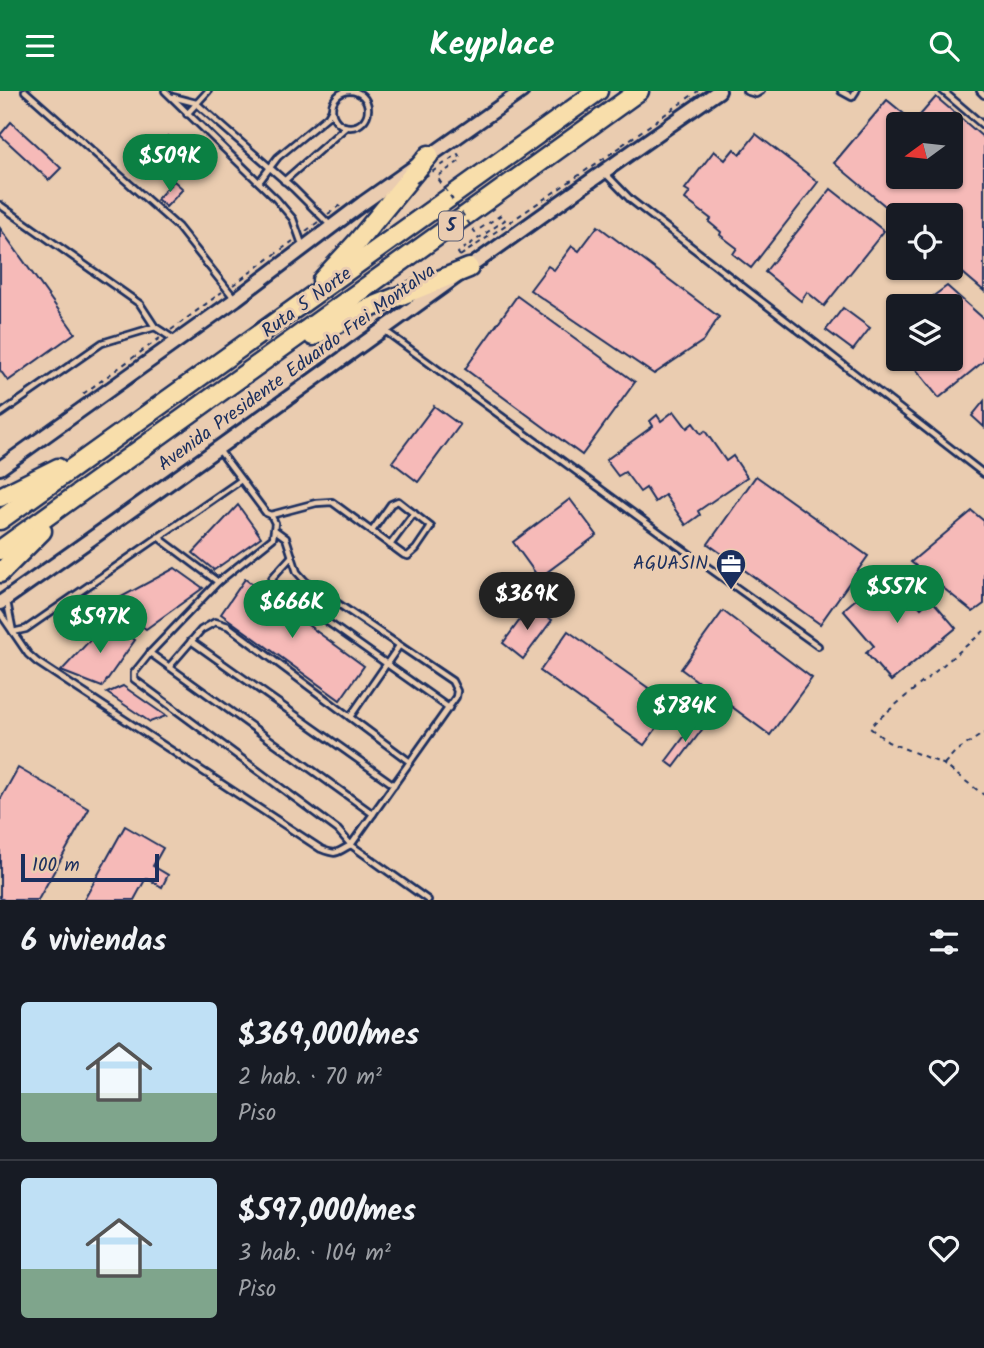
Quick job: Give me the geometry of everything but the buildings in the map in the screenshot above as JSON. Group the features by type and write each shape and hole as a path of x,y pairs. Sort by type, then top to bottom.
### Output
{"highway":[{"name":"Ruta 5 Norte","path":"0,520 598,91"},
{"name":"Ruta 5 Norte","path":"0,550 639,91"},
{"path":"297,307 357,242 429,155"},
{"path":"263,361 464,262"},
{"path":"0,497 91,455"},
{"path":"0,573 71,499"}],"street":[{"path":"0,468 178,341 232,294 327,222 522,91"},
{"name":"Avenida Presidente Eduardo Frei Montalva","path":"3,601 384,330 464,262 603,171 625,149 719,91"}],"lane":[{"path":"25,91 178,227 232,294"},
{"path":"165,91 259,182 293,219 301,242"},
{"path":"172,97 176,91"},
{"path":"187,114 208,91"},
{"path":"746,91 756,94 761,91"},
{"path":"841,91 852,97 856,91"},
{"path":"943,91 984,126"},
{"path":"980,91 984,95"},
{"path":"338,93 359,93 368,109 366,117 354,127 346,127 334,117 334,101 338,93"},
{"path":"172,97 196,103 270,167 327,222"},
{"path":"259,182 278,157 332,109"},
{"path":"284,181 346,127"},
{"path":"603,171 631,200 984,474"},
{"path":"0,205 140,304 155,327 178,341"},
{"path":"0,414 102,343 155,327"},
{"path":"384,330 818,646"},
{"path":"218,450 265,513 271,515 316,503 332,502 390,545 408,556 431,527 398,501 394,502 372,531"},
{"path":"13,632 26,629 241,480"},
{"path":"390,545 414,513"},
{"path":"0,613 28,654 37,662 321,849 340,853 351,845 449,708 456,697 456,685 306,582 297,572 286,538 275,530 271,515"},
{"path":"275,530 266,544 218,582 150,653 134,673 134,679 338,830 351,845 428,900"},
{"path":"158,537 218,582"},
{"path":"292,556 272,578 274,584 449,708"},
{"path":"3,601 9,607 13,632"},
{"path":"169,667 201,630 215,622 228,626 410,762"},
{"path":"191,641 394,785"},
{"path":"350,717 399,646"},
{"path":"150,653 374,814"}],"path":[{"path":"464,262 625,149 698,91"},
{"path":"416,183 458,154 461,160 437,177 475,232 501,215 505,220 466,247"},
{"path":"77,398 166,334 232,294 327,222 345,202"},
{"path":"984,631 870,729 888,742 943,764 984,795"},
{"path":"943,764 984,733"}],"place":[{"name":"AGUASIN","path":"731,591"}]}
